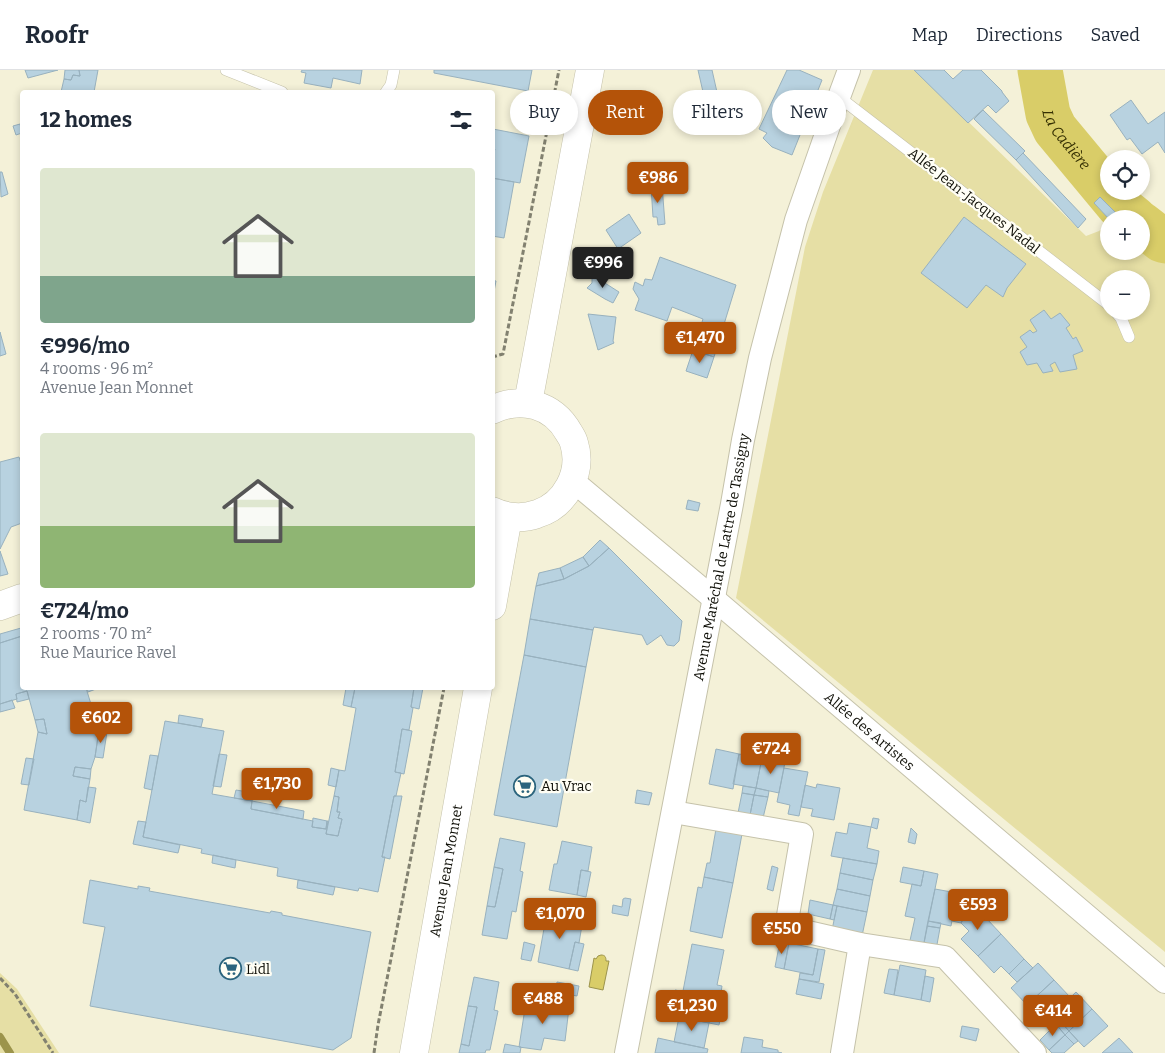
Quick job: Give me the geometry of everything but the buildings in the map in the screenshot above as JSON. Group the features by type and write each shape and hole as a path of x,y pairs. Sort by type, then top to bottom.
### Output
{"street":[{"path":"528,403 590,70"},
{"name":"Avenue Maréchal de Lattre de Tassigny","path":"842,90 849,70"},
{"name":"Avenue Maréchal de Lattre de Tassigny","path":"626,1053 760,358 796,220 826,135"},
{"path":"495,409 515,403 528,403 552,412 564,423 574,442 577,462 573,481 563,498 545,512 528,517 500,514 495,572"},
{"name":"Allée des Artistes","path":"573,481 1165,982"},
{"path":"0,606 20,599"},
{"name":"Avenue Jean Monnet","path":"414,1053 478,690"},
{"path":"673,812 802,834 786,928 860,944 945,957 1035,1053"},
{"path":"842,1053 860,944"}],"lane":[{"path":"226,70 277,90"},
{"path":"388,90 392,85 394,70"},
{"name":"Allée Jean-Jacques Nadal","path":"846,102 1100,298"},
{"path":"1122,320 1129,337"}],"path":[{"path":"495,356 503,354 558,70"},
{"path":"374,1053 444,690"},
{"path":"0,978 15,994 53,1053"}],"shaded area":[{"path":"873,70 915,70 1086,236 1100,230 1100,260 1150,260 1150,239 1159,245 1165,246 1165,952 736,598 805,247 823,192"},
{"path":"601,955 605,956 606,961 609,961 603,990 589,987 594,958 596,959"},
{"path":"0,973 17,989 59,1053 0,1053"}],"waterway":[{"name":"La Cadière","path":"1040,70 1048,114 1055,129 1124,210"},
{"name":"La Cadière","path":"1150,231 1165,241"},
{"path":"0,1037 10,1053"}],"place":[{"name":"Au Vrac","path":"525,786"},
{"name":"Lidl","path":"230,969"}]}
